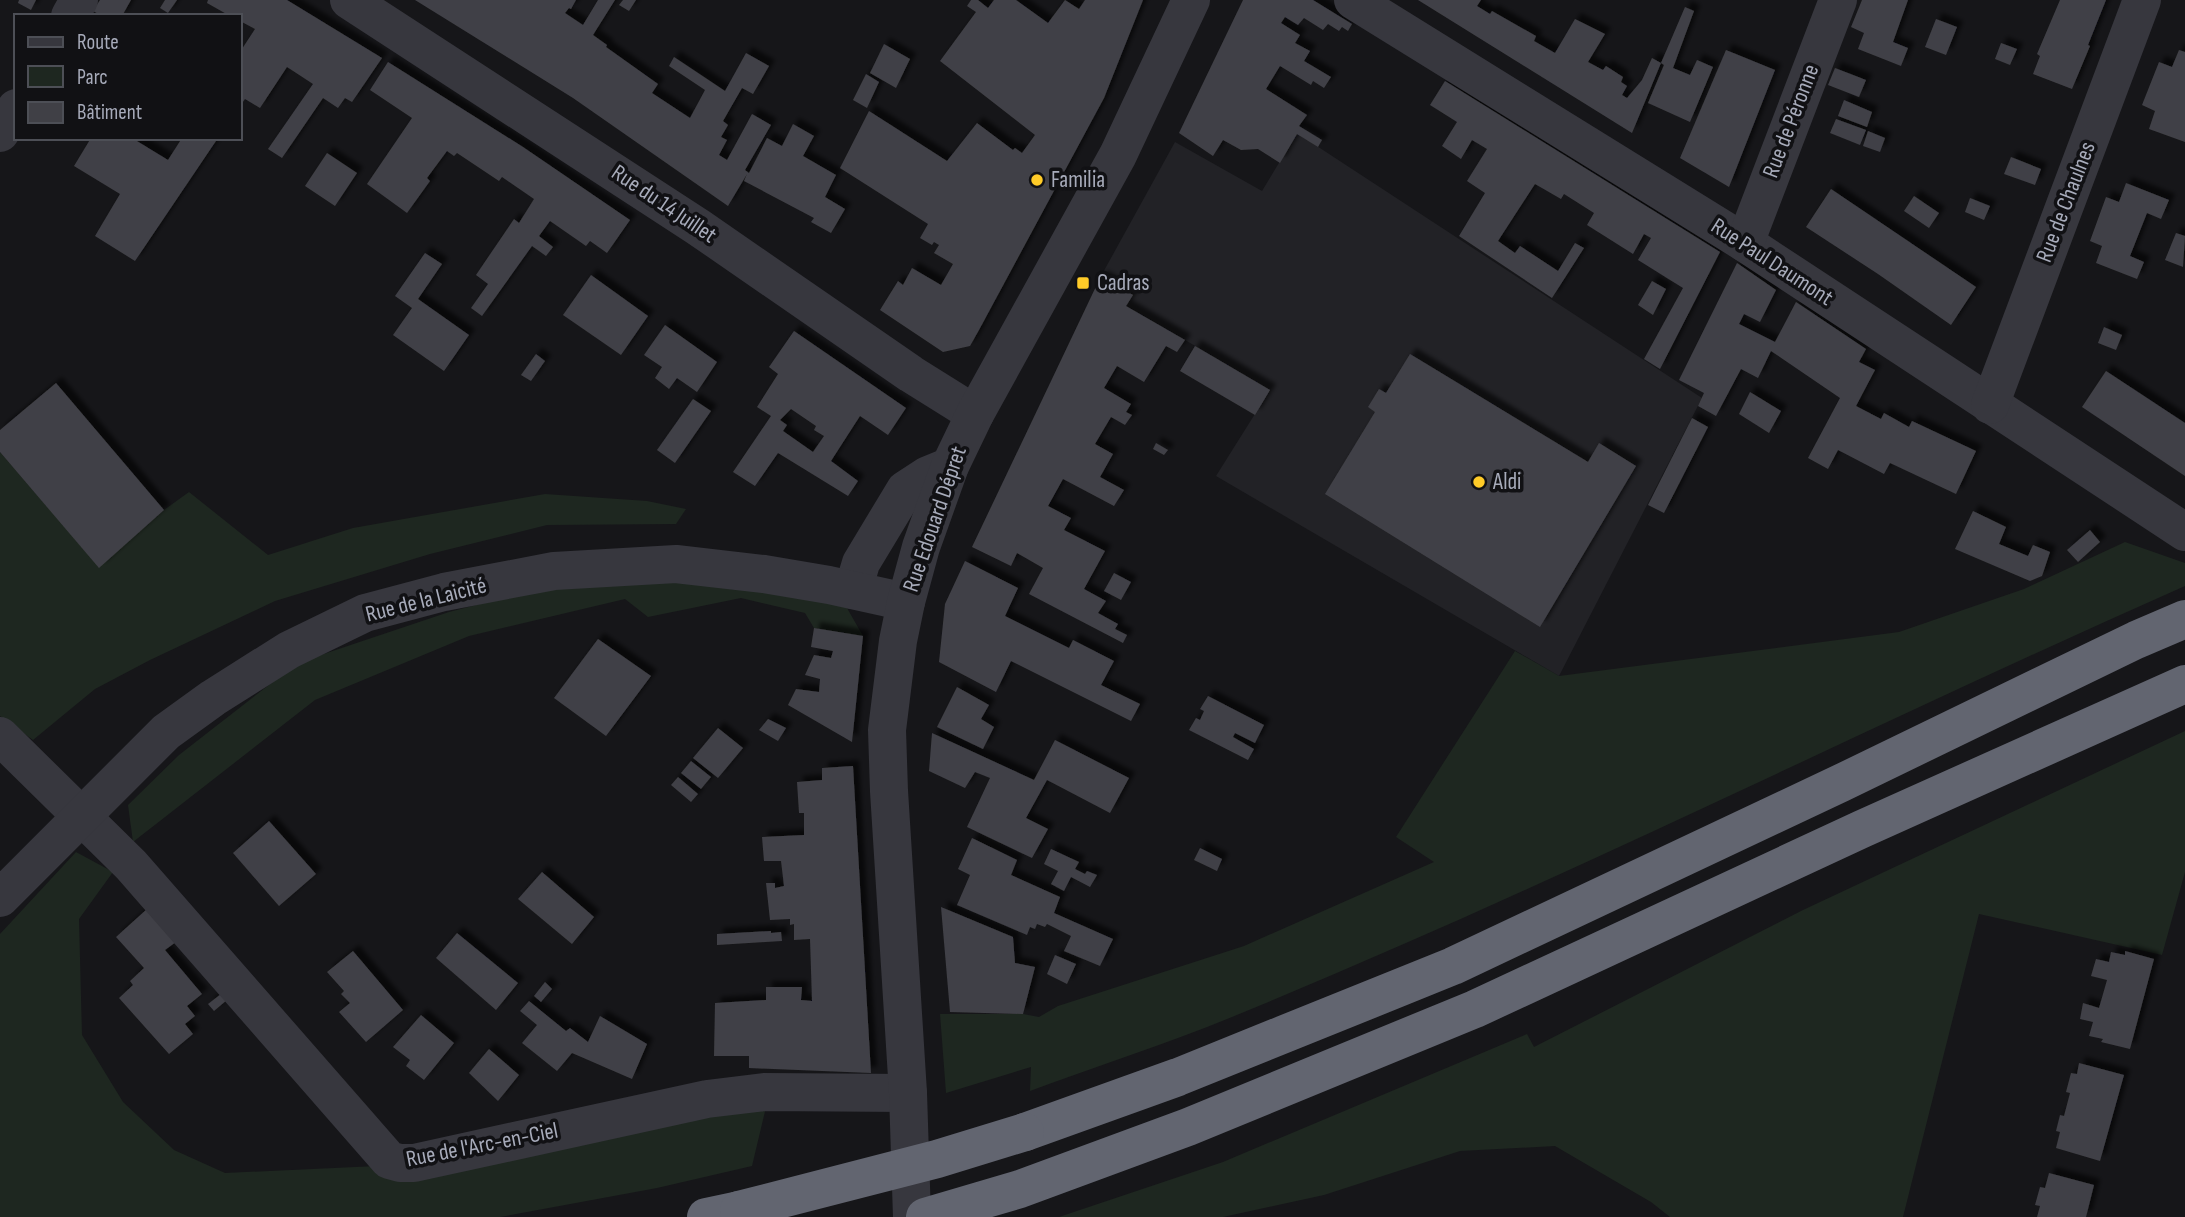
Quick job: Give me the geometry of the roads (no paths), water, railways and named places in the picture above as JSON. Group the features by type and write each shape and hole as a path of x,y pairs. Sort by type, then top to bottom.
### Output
{"highway":[{"path":"722,1214 937,1159 1025,1132 1178,1077 1453,966 2185,619"},
{"path":"925,1217 1020,1189 1188,1127 1475,1009 1862,829 2173,689"}],"street":[{"name":"Rue du 14 Juillet","path":"349,0 687,219 911,374 975,414"},
{"name":"Rue Edouard Dépret","path":"912,1217 908,1093 887,730 898,640 906,602 921,547 950,466 975,414 1118,155 1191,0"},
{"name":"Rue Paul Daumont","path":"1353,0 1745,243 1990,405 2177,516"},
{"name":"Rue de Péronne","path":"1745,243 1838,0"},
{"name":"Rue de Chaulnes","path":"1990,405 2142,0"},
{"path":"0,133 14,111"},
{"path":"853,590 861,563 905,490 928,475 950,466"},
{"name":"Rue de la Laicité","path":"0,898 166,732 289,650 365,613 444,592 554,570 676,564 764,574 906,602"},
{"name":"Rue de l'Arc-en-Ciel","path":"0,736 149,885 389,1160 414,1163 707,1099 764,1093 908,1093"}],"place":[{"name":"Familia","path":"1037,180"},
{"name":"Cadras","path":"1083,283"},
{"name":"Aldi","path":"1479,482"}]}
